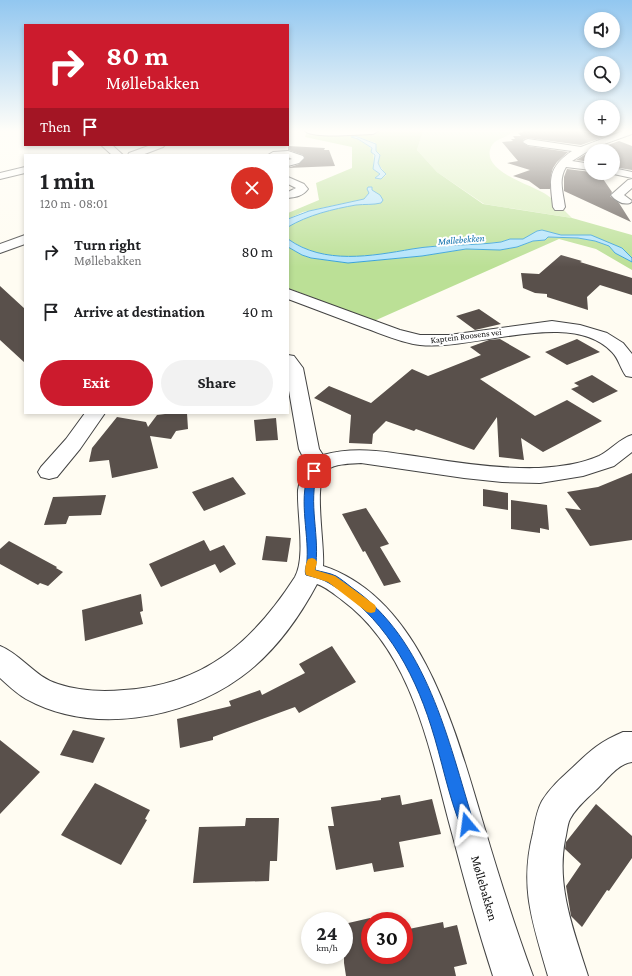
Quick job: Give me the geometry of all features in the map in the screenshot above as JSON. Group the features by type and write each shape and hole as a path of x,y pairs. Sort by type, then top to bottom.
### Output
{"street":[{"path":"556,177 555,185 559,207"},
{"path":"289,181 302,189 297,193 289,195"},
{"path":"626,201 617,195 632,182"},
{"path":"1,247 24,239"},
{"path":"1,247 24,250"},
{"name":"Kaptein Roosens vei","path":"289,294 394,333 420,340 449,340 546,327 560,327 580,330 602,337 617,347 624,355 632,372"},
{"path":"289,361 294,368 309,449 318,466"},
{"path":"49,472 73,444 94,414"},
{"path":"0,658 36,689 64,701 83,705 123,706 143,703 185,691 210,680 232,667 266,636 303,588 310,572 312,560 309,512 310,480 318,466 334,459 361,456 513,476 551,475 574,472 600,464 627,447 632,442"},
{"name":"Møllebakken","path":"310,572 332,579 372,609 399,643 411,664 437,725 497,929 513,976"},
{"path":"568,976 548,909 544,874 545,854 554,814 567,795 607,757 623,748 632,747"}],"green space":[{"path":"331,177 377,177 381,179 384,177 444,177 483,204 572,218 632,235 632,258 622,248 586,235 561,235 540,230 523,239 510,239 501,242 423,247 365,256 317,253 289,240 289,226 304,219 330,211 356,205 381,203 372,188 368,187 369,193 364,199 303,212 289,219 289,213 319,200 316,183"},
{"path":"444,177 509,177 547,195 572,218 484,204"},
{"path":"548,237 578,238 595,241 609,246 615,253 632,262 632,270 596,249 559,239 374,321 289,288 289,248 311,258 348,263 422,256 466,249 500,250 517,247 533,241 545,240"}],"water":[{"path":"377,177 383,177 381,179 375,178"},
{"path":"368,187 372,187 372,190 380,195 383,200 381,203 356,205 330,211 304,219 289,226 289,219 309,211 364,199 369,193 367,189"},
{"path":"542,230 561,235 591,235 622,248 632,258 632,262 615,253 609,246 595,241 578,238 548,237 545,240 533,241 517,247 500,250 466,249 422,256 348,263 311,258 289,248 289,240 317,253 365,256 423,247 490,243 510,239 523,239 537,231"}],"building":[{"path":"515,177 551,177 550,189 540,189 529,181"},
{"path":"564,177 584,177 584,180 604,180 612,192 610,196 619,203 631,222 564,191"},
{"path":"561,255 632,278 632,295 600,285 587,297 588,310 547,297 547,294 535,293 523,288 521,273 539,274"},
{"path":"0,286 24,308 24,362 0,340"},
{"path":"479,309 501,324 475,330 456,316"},
{"path":"500,339 531,357 480,379 535,416 567,400 602,421 543,452 521,438 524,460 499,457 497,417 474,450 416,429 414,431 386,421 373,434 372,444 349,443 351,415 314,398 329,386 371,403 412,369 428,376 481,355 470,347 489,340"},
{"path":"577,339 600,352 567,365 545,352"},
{"path":"592,375 618,391 593,403 571,389 579,386 574,383"},
{"path":"187,414 188,429 176,431 171,439 150,436 158,468 112,478 109,460 89,462 92,448 117,417 146,422 148,427 157,415"},
{"path":"276,418 278,440 256,441 254,420"},
{"path":"632,473 632,540 590,546 565,508 581,510 567,492 598,487"},
{"path":"233,477 246,494 204,511 192,492"},
{"path":"483,489 508,493 508,510 483,506"},
{"path":"106,495 101,515 69,516 66,524 44,525 53,497"},
{"path":"511,500 547,505 549,530 540,528 540,533 511,529"},
{"path":"366,508 389,544 380,547 401,582 384,586 365,551 363,552 342,514"},
{"path":"266,536 291,538 287,562 262,560"},
{"path":"204,540 210,551 224,545 236,564 220,573 215,564 161,587 149,564"},
{"path":"9,541 57,567 56,568 63,572 48,586 40,583 38,585 0,564 0,549"},
{"path":"141,594 143,611 140,612 143,624 85,641 82,610"},
{"path":"332,646 356,682 299,713 295,707 213,737 213,740 180,748 177,719 231,706 229,701 260,690 262,695 305,673 299,664"},
{"path":"73,730 105,738 93,763 60,755"},
{"path":"0,740 40,772 0,814"},
{"path":"95,783 150,810 145,819 147,820 121,865 61,835"},
{"path":"400,795 402,805 432,799 441,834 399,842 404,867 374,872 372,863 336,870 328,826 334,826 331,807 381,800 381,798"},
{"path":"596,804 632,836 632,858 609,891 607,890 582,927 571,916 566,886 581,864 565,849 566,842"},
{"path":"246,818 279,818 277,861 270,861 269,881 193,883 199,827 245,826"},
{"path":"361,920 361,964 413,964 413,928 443,922 444,928 457,925 467,964 454,967 456,976 346,976 344,964 353,964 353,922"}],"slow traffic":[{"path":"312,562 310,572 332,579 371,608"}],"route":[{"path":"314,471 310,480 309,498 312,545 310,572 332,579 358,597 372,609 399,643 411,664 437,725 467,824"}],"water label":[{"name":"Møllebekken","path":"461,239"}]}
